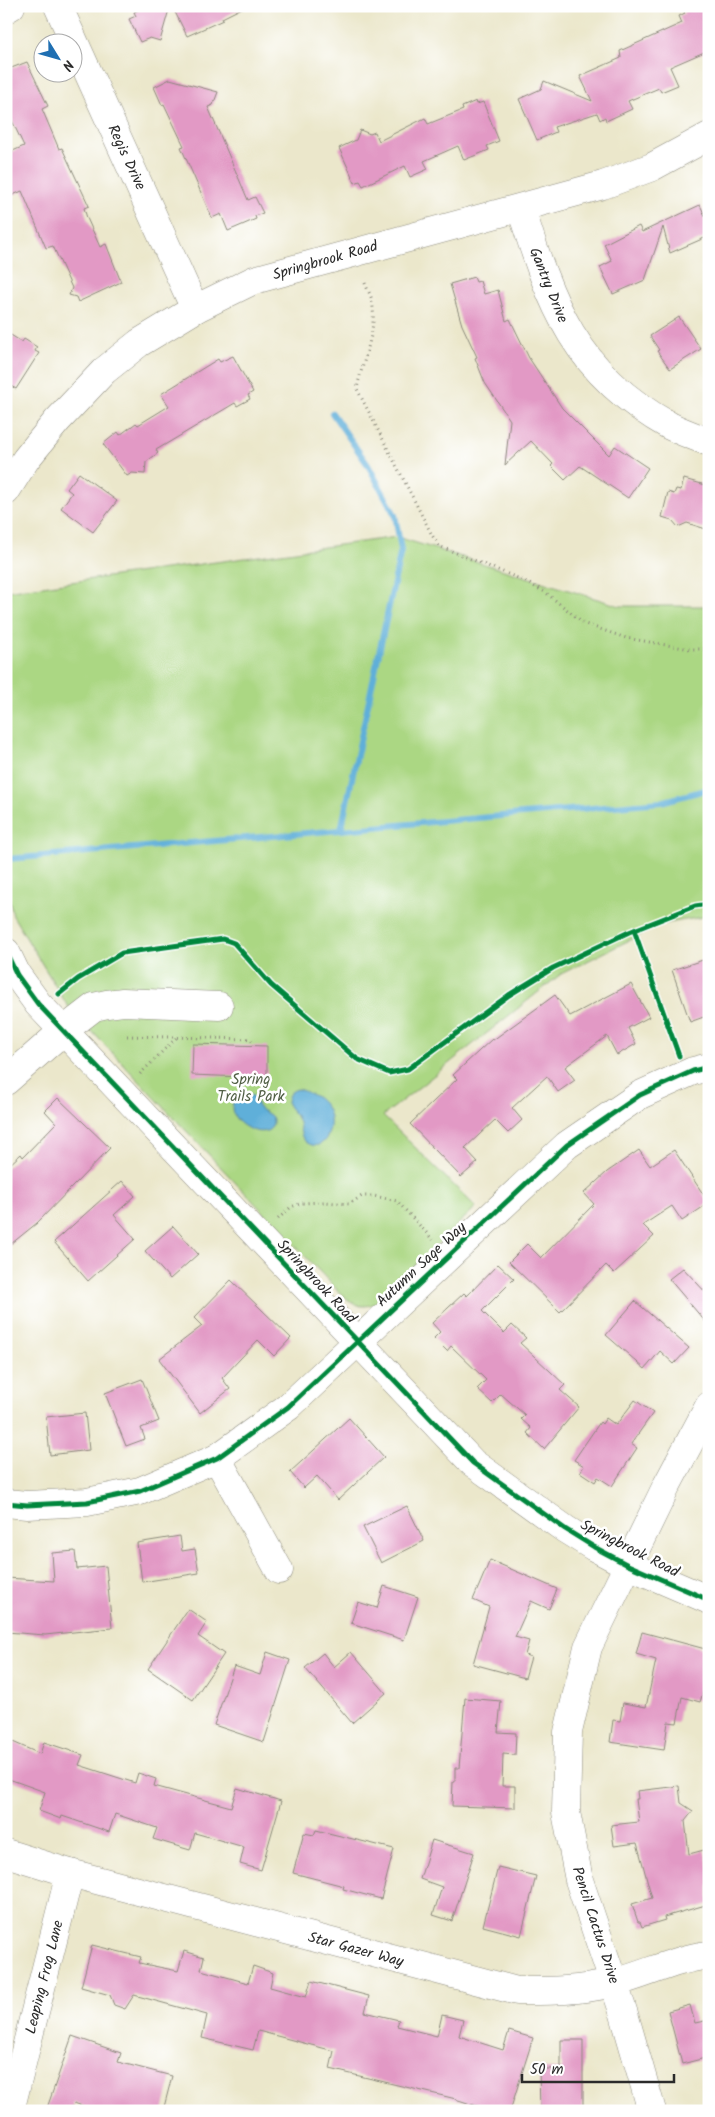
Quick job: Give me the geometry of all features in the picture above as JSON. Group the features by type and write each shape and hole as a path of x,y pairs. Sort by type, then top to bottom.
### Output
{"street":[{"path":"6,8 11,6"},
{"name":"Regis Drive","path":"58,6 196,309"},
{"name":"Springbrook Road","path":"6,491 16,453 57,421 104,371 139,343 196,309 254,280 603,185 644,170 709,136"},
{"name":"Gantry Drive","path":"521,208 541,272 559,313 588,359 611,384 640,407 672,427 709,442"},
{"name":"Springbrook Road","path":"6,952 17,975 38,1004 473,1463 565,1529 628,1565 709,1600"},
{"path":"6,1081 63,1031 94,1008 107,1004 219,1006"},
{"name":"Autumn Sage Way","path":"6,1503 27,1505 87,1502 140,1491 217,1458 288,1407 566,1145 640,1095 693,1071 709,1067"},
{"name":"Pencil Cactus Drive","path":"652,2111 614,1982 577,1870 566,1812 568,1732 588,1647 667,1485 709,1406"},
{"path":"217,1458 279,1570"},
{"name":"Star Gazer Way","path":"6,1853 70,1873 517,1991 570,1991 614,1982 692,1957 709,1955"},
{"name":"Leaping Frog Lane","path":"10,2111 70,1873"}],"path":[{"path":"365,283 372,301 373,317 357,389 439,546 520,579 545,592 585,624 626,638 690,649 709,649"},
{"path":"59,994 78,979 122,953 224,939 234,943 271,985 357,1059 389,1073 408,1069 509,996 553,968 634,930 695,906 709,904"},
{"path":"634,930 680,1056"},
{"path":"6,1021 12,1016"},
{"path":"127,1036 250,1039 254,1042 253,1046"},
{"path":"140,1074 178,1036"},
{"path":"278,1219 291,1207 302,1203 349,1204 362,1196 374,1196 397,1201 434,1240"}],"green space":[{"name":"Spring Trails Park","path":"397,537 620,606 709,606 709,916 662,924 561,974 383,1116 476,1207 375,1304 360,1306 352,1303 340,1293 67,1005 13,916 6,887 6,591"}],"water":[{"path":"298,1089 317,1097 327,1109 330,1126 325,1140 319,1144 313,1145 304,1140 297,1118 287,1104 290,1094"},
{"path":"240,1093 247,1093 253,1096 259,1108 272,1117 273,1124 269,1130 261,1132 253,1130 244,1126 237,1119 232,1111 233,1102"}],"building":[{"path":"146,6 170,6 160,41 150,38 140,42 129,19 136,16 134,12"},
{"path":"172,6 246,6 222,18 223,20 187,36"},
{"path":"693,6 709,6 709,50 670,67 678,85 661,92 659,88 628,101 632,109 606,121 605,117 600,120 597,113 554,127 556,132 537,140 519,99 541,89 544,81 592,101 580,76 621,58 620,51 682,23 679,16 685,13 683,11"},
{"path":"27,62 32,72 32,82 37,82 48,106 42,109 59,149 62,148 89,206 84,208 87,218 100,247 106,244 121,282 78,302 76,297 69,295 72,288 53,246 46,248 22,191 6,198 6,154 24,146 6,108 6,70"},
{"path":"170,79 218,92 213,105 208,107 248,200 255,197 263,213 255,216 256,219 228,231 221,214 212,218 181,147 184,146 154,87"},
{"path":"476,101 477,104 483,102 499,141 487,146 489,150 464,160 458,146 424,161 428,169 410,177 405,166 363,186 360,181 355,183 339,148 356,140 360,130 370,134 375,132 379,141 425,118 428,124 463,110 462,107"},
{"path":"700,205 709,224 709,236 670,253 663,227 645,280 613,294 600,267 612,261 604,244 639,226 642,232"},
{"path":"474,277 476,282 480,281 484,294 498,290 506,321 510,319 529,358 562,408 609,455 615,446 648,468 628,498 580,466 565,480 531,441 505,465 510,420 485,383 475,358 477,357 462,325 450,284"},
{"path":"679,317 701,349 670,369 657,351 659,350 650,336"},
{"path":"6,332 22,342 24,339 37,347 35,351 39,353 16,389 6,383"},
{"path":"233,356 253,392 248,395 250,399 237,406 235,403 156,450 158,453 146,462 145,474 132,473 127,476 103,444 118,432 120,435 136,423 138,425 169,406 161,394 218,359 220,362"},
{"path":"79,473 117,501 93,532 61,508 72,493 67,489"},
{"path":"684,479 709,486 709,530 687,523 678,527 672,520 662,517 668,492 674,494 676,489 681,490"},
{"path":"709,958 709,998 704,999 709,1015 690,1022 672,970"},
{"path":"631,984 649,1017 628,1028 636,1044 617,1055 607,1036 565,1067 575,1080 558,1092 547,1076 512,1108 522,1120 508,1133 495,1120 465,1148 478,1162 461,1177 410,1124 457,1079 453,1075 492,1039 555,995 570,1016"},
{"path":"193,1044 267,1046 267,1078 192,1075"},
{"path":"58,1098 110,1148 37,1223 6,1248 6,1168 21,1154 23,1157 56,1123 45,1111"},
{"path":"639,1150 650,1166 674,1150 709,1203 682,1221 672,1206 643,1225 654,1236 614,1273 606,1265 560,1312 509,1262 527,1244 541,1258 594,1204 584,1193 607,1172"},
{"path":"122,1181 135,1196 114,1215 135,1239 88,1281 54,1242"},
{"path":"173,1226 198,1254 170,1279 145,1251"},
{"path":"498,1264 514,1279 482,1311 504,1333 512,1325 526,1338 520,1343 565,1385 560,1390 579,1407 544,1449 527,1433 531,1428 521,1419 525,1415 501,1394 492,1403 477,1389 486,1380 451,1346 447,1351 434,1338 440,1332 432,1323 464,1293 467,1296"},
{"path":"683,1268 709,1296 709,1326 669,1279"},
{"path":"231,1280 291,1338 274,1356 258,1340 222,1378 230,1389 200,1413 159,1359 202,1326 194,1318"},
{"path":"635,1301 689,1348 674,1364 660,1351 645,1369 606,1335"},
{"path":"142,1379 159,1421 141,1428 145,1439 126,1446 105,1393"},
{"path":"635,1400 653,1413 631,1444 637,1448 612,1486 598,1477 595,1482 580,1472 584,1466 574,1460 600,1422 602,1424 606,1418 616,1425"},
{"path":"85,1413 89,1450 50,1455 46,1417"},
{"path":"349,1418 384,1457 338,1500 317,1476 304,1488 290,1472"},
{"path":"407,1506 424,1541 381,1563 363,1527"},
{"path":"180,1536 182,1551 195,1549 199,1573 142,1582 137,1543"},
{"path":"75,1551 77,1569 106,1566 112,1628 45,1635 6,1632 6,1578 54,1581 52,1553"},
{"path":"490,1560 557,1589 549,1609 531,1601 515,1637 529,1641 525,1655 531,1657 525,1678 473,1664 489,1607 473,1600"},
{"path":"384,1586 418,1597 404,1640 351,1623 358,1602 377,1608"},
{"path":"188,1609 207,1622 198,1636 224,1654 193,1700 148,1669"},
{"path":"642,1632 709,1650 709,1673 700,1702 682,1697 677,1723 668,1722 664,1750 610,1742 613,1720 620,1721 623,1703 646,1707 656,1660 636,1654"},
{"path":"267,1652 290,1660 264,1742 214,1725 234,1666 260,1675"},
{"path":"351,1652 386,1693 352,1723 305,1668 323,1653 334,1667"},
{"path":"465,1698 501,1701 498,1732 516,1733 515,1755 503,1754 502,1786 515,1786 515,1808 452,1806 455,1768 459,1768"},
{"path":"6,1739 40,1754 44,1742 83,1755 79,1765 135,1783 138,1773 156,1779 154,1786 231,1807 237,1788 281,1801 261,1870 240,1864 244,1847 195,1833 190,1850 153,1839 157,1828 115,1814 109,1832 62,1816 61,1819 39,1811 45,1792 6,1778"},
{"path":"679,1786 681,1803 693,1811 685,1821 689,1854 704,1850 709,1866 709,1904 664,1917 665,1920 642,1927 640,1922 638,1922 632,1904 652,1898 637,1843 614,1846 611,1825 639,1822 636,1799 638,1799 637,1791"},
{"path":"316,1830 394,1849 381,1899 343,1889 344,1886 293,1873 304,1833 314,1835"},
{"path":"432,1840 474,1853 452,1921 433,1915 442,1887 420,1879"},
{"path":"498,1867 536,1876 521,1936 483,1926"},
{"path":"92,1945 141,1957 139,1963 178,1971 184,1951 204,1957 201,1970 248,1983 253,1966 273,1973 270,1987 306,1997 311,1981 369,1996 365,2012 399,2020 397,2026 437,2036 442,2015 463,2020 459,2036 503,2050 509,2031 533,2038 510,2111 493,2111 452,2098 330,2069 334,2051 258,2031 253,2050 202,2038 207,2015 134,1995 125,2009 114,2005 110,1995 81,1987"},
{"path":"690,2005 695,2023 709,2020 709,2057 682,2064 668,2011"},
{"path":"72,2036 121,2053 118,2062 172,2076 163,2111 97,2111 74,2103 72,2111 46,2111"},
{"path":"561,2040 583,2040 583,2111 540,2111 539,2069 561,2069"}],"waterway":[{"path":"332,413 368,465 395,515 401,550 341,830"},
{"path":"8,859 661,802 709,789"}],"cycle path":[{"path":"59,994 78,979 122,953 223,939 234,943 271,985 357,1059 389,1073 408,1069 509,995 553,968 629,932 695,906 709,904"},
{"path":"634,930 679,1056"},
{"path":"6,952 17,975 38,1004 473,1463 565,1529 594,1547 628,1565 709,1600"},
{"path":"6,1503 27,1505 87,1502 140,1491 217,1458 288,1407 567,1145 640,1095 693,1071 709,1067"}]}
